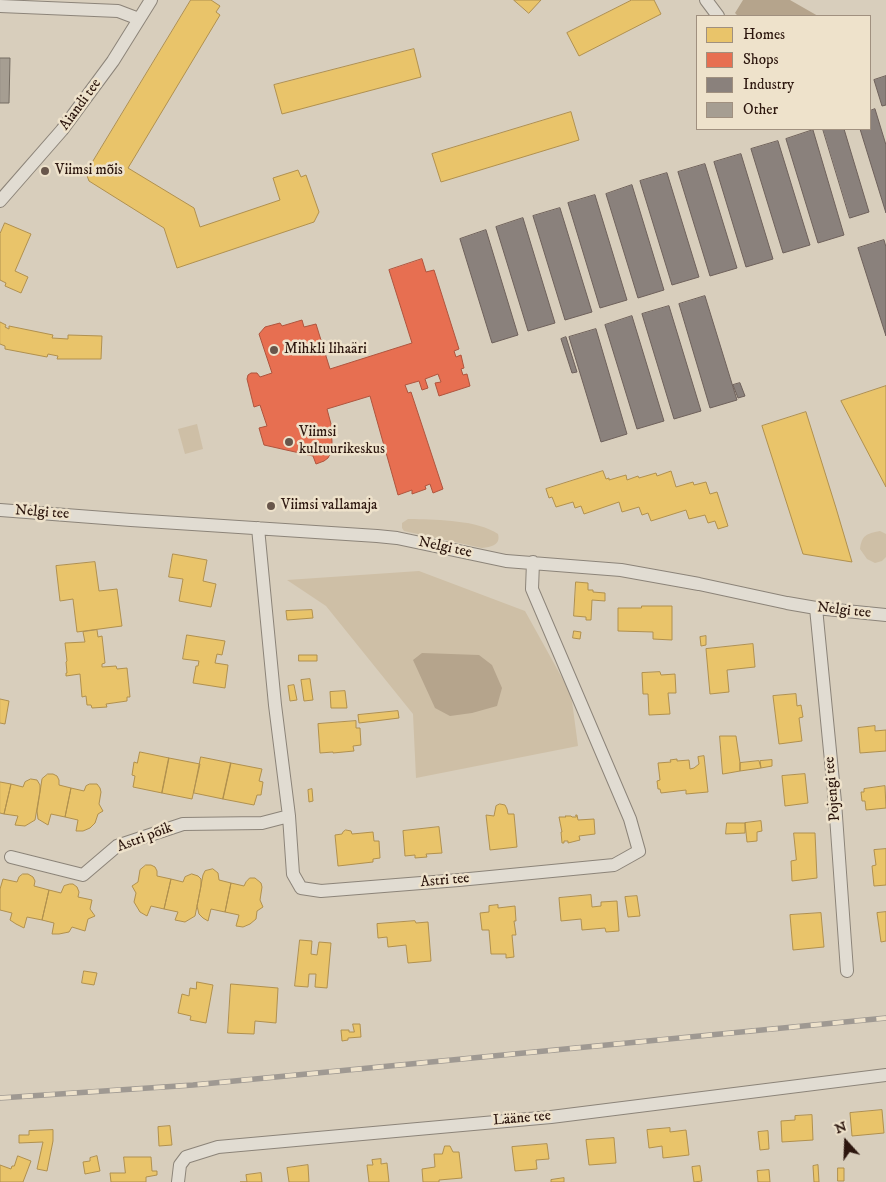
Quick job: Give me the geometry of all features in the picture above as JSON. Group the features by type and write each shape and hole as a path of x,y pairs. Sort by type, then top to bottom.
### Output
{"street":[{"name":"Aiandi tee","path":"0,201 62,130 113,61 151,0"},
{"path":"706,0 717,15"},
{"path":"0,6 118,11 140,19"},
{"name":"Nelgi tee","path":"0,510 397,538 506,561 621,570 816,608 886,615"},
{"name":"Astri tee","path":"258,528 274,705 289,816 293,874 301,888 321,891 614,865 639,851 630,819 532,590 533,562"},
{"name":"Pojengi tee","path":"816,608 835,802 847,970"},
{"name":"Astri põik","path":"11,857 83,875 117,846 183,824 262,823 289,816"},
{"name":"Lääne tee","path":"178,1182 180,1165 186,1157 218,1148 551,1117 886,1075"}],"shaded area":[{"path":"743,0 790,0 816,15 737,15 735,13"},
{"path":"197,424 203,449 185,454 178,429"},
{"path":"408,519 469,523 490,529 498,534 499,538 497,543 492,546 482,548 404,531 402,523"},
{"path":"880,531 886,534 886,557 882,561 875,563 867,559 860,549 862,541 866,536"},
{"path":"419,571 525,611 571,694 578,746 416,778 413,714 326,606 287,580"},
{"path":"422,653 479,655 492,665 502,688 497,706 472,713 450,716 435,708 413,660"}],"building: Homes":[{"path":"191,0 211,0 220,6 216,12 220,15 128,168 194,208 200,227 280,200 273,178 298,170 301,177 306,175 319,212 314,222 177,268 164,228 89,181 86,173"},
{"path":"514,0 541,0 529,13"},
{"path":"632,0 654,0 661,14 579,56 567,33"},
{"path":"414,49 421,77 282,114 274,85"},
{"path":"571,112 579,140 441,182 432,154"},
{"path":"5,223 31,234 15,271 28,277 21,293 5,286 6,283 0,280 0,234"},
{"path":"0,322 9,329 9,326 53,335 52,338 68,339 68,335 102,336 101,359 57,359 58,356 48,354 47,357 5,349 5,346 0,344"},
{"path":"886,386 886,487 841,401"},
{"path":"806,412 852,562 803,554 762,426"},
{"path":"603,471 606,479 609,478 609,480 626,475 627,480 656,473 657,476 671,471 676,487 693,482 694,485 706,482 710,494 717,492 728,526 718,529 715,521 708,523 705,515 689,519 686,510 651,521 648,513 642,515 639,507 622,512 619,502 584,514 581,506 575,508 573,502 556,507 552,497 549,498 546,489"},
{"path":"173,554 207,560 203,581 216,584 211,607 179,601 183,579 169,577"},
{"path":"95,562 99,591 117,589 122,626 77,632 73,599 60,601 56,566"},
{"path":"576,582 588,583 588,590 593,590 593,592 605,593 605,601 592,600 591,620 586,620 586,617 574,616"},
{"path":"642,606 672,606 672,640 653,639 653,632 618,631 618,608 641,608"},
{"path":"312,610 313,618 287,620 286,611"},
{"path":"97,630 98,637 102,636 105,663 102,664 102,667 116,666 117,669 127,668 130,697 127,697 127,701 106,704 107,707 92,708 91,705 87,705 86,696 82,697 80,674 66,676 65,643 85,642 83,632"},
{"path":"574,631 581,632 580,639 573,638"},
{"path":"187,635 225,641 222,655 217,654 215,663 228,665 225,688 193,683 196,666 198,666 199,661 183,659"},
{"path":"706,636 706,645 701,646 700,637"},
{"path":"753,644 755,667 727,670 729,692 710,694 706,649"},
{"path":"299,655 317,655 317,661 299,661"},
{"path":"660,672 661,675 675,674 676,693 668,693 670,714 649,715 648,694 643,694 642,673"},
{"path":"310,679 313,700 304,701 301,680"},
{"path":"294,685 297,700 290,701 288,686"},
{"path":"345,691 347,708 331,708 330,692"},
{"path":"796,694 797,706 801,705 803,717 799,718 802,741 779,744 773,696"},
{"path":"0,699 9,701 5,724 0,723"},
{"path":"398,711 399,718 359,723 358,715"},
{"path":"356,721 356,728 360,728 361,745 353,746 354,751 320,753 318,724"},
{"path":"875,726 875,731 886,730 886,751 860,753 858,728"},
{"path":"720,736 736,736 740,771 723,774"},
{"path":"140,752 169,758 162,793 133,787 135,776 132,775 134,762 137,763"},
{"path":"704,756 708,792 686,794 686,790 661,793 660,789 658,789 657,781 660,780 658,763 671,762 670,760 677,759 677,761 689,760 690,769 699,764 698,757"},
{"path":"201,757 231,763 223,799 194,793"},
{"path":"169,758 200,764 192,799 162,793"},
{"path":"772,760 772,766 761,768 760,761"},
{"path":"759,761 761,768 740,771 740,763"},
{"path":"231,763 262,769 259,781 263,782 261,795 257,795 254,805 223,799"},
{"path":"48,774 57,776 59,785 71,788 65,817 51,814 48,825 38,819 37,811 42,779"},
{"path":"805,774 808,803 785,806 782,776"},
{"path":"31,779 37,780 40,785 35,820 25,826 15,825 18,816 4,814 11,784 23,787 25,782"},
{"path":"0,782 11,784 4,814 0,813"},
{"path":"97,784 100,788 99,804 103,811 98,814 95,823 90,828 76,831 78,820 65,817 71,788 84,791 86,786"},
{"path":"885,786 886,808 866,810 861,792 864,792 864,789"},
{"path":"312,789 313,801 309,802 308,790"},
{"path":"500,804 505,805 508,814 514,814 517,847 490,850 486,815 494,816 496,806"},
{"path":"576,815 578,820 594,819 595,834 579,836 580,840 568,843 568,841 564,841 562,843 559,817 576,817"},
{"path":"761,821 762,831 757,832 757,841 747,842 745,823"},
{"path":"727,823 745,823 745,833 726,834"},
{"path":"439,827 442,853 426,854 427,857 415,858 415,855 405,856 403,831"},
{"path":"346,830 351,831 352,834 373,832 374,841 379,841 380,858 373,859 373,862 338,866 335,835 342,834"},
{"path":"794,833 815,833 817,878 792,881 791,861 796,860"},
{"path":"886,849 886,885 874,886 872,866 876,865 874,850"},
{"path":"146,865 155,867 157,876 171,879 164,909 151,906 147,916 140,912 134,902 136,893 132,886 138,882 140,870"},
{"path":"213,869 218,873 219,880 231,883 225,912 211,909 208,921 199,914 197,906 203,875 205,871"},
{"path":"23,874 33,877 35,881 34,886 49,890 42,920 27,917 24,928 10,920 12,913 0,910 0,889 3,879 17,882"},
{"path":"192,874 201,879 195,916 185,922 175,920 178,912 164,909 171,879 183,882 185,877"},
{"path":"250,878 255,878 261,883 260,900 263,907 257,911 256,919 250,924 243,927 236,926 239,915 225,912 231,883 244,886"},
{"path":"70,884 77,887 78,897 92,900 90,909 95,916 88,919 85,931 72,927 69,932 52,934 54,923 42,920 49,890 61,893 64,886"},
{"path":"591,895 592,907 601,906 601,902 617,901 619,931 606,932 605,928 582,930 581,919 561,921 559,898"},
{"path":"637,896 640,916 628,917 625,897"},
{"path":"498,905 498,908 515,906 516,921 514,921 516,935 512,935 514,957 506,958 506,954 491,954 489,930 482,930 480,913 489,912 489,906"},
{"path":"886,912 886,941 881,942 877,913"},
{"path":"821,913 824,947 793,950 790,915"},
{"path":"415,921 416,923 428,922 431,961 408,963 406,945 388,947 387,937 378,938 377,924"},
{"path":"300,940 312,941 311,954 317,955 319,942 331,943 327,988 315,987 316,974 309,974 308,987 295,986"},
{"path":"84,971 97,973 94,985 82,983"},
{"path":"197,982 213,985 206,1023 190,1020 191,1016 178,1013 182,994 189,996 190,988 196,989"},
{"path":"231,984 278,988 276,1023 255,1021 254,1034 228,1033"},
{"path":"353,1024 360,1024 361,1037 348,1038 348,1040 342,1041 341,1030 354,1032"},
{"path":"882,1110 884,1133 852,1136 850,1113"},
{"path":"812,1115 813,1140 782,1142 781,1121 795,1120 795,1116"},
{"path":"170,1126 172,1145 159,1146 158,1127"},
{"path":"670,1128 670,1132 686,1130 689,1155 663,1158 662,1146 649,1148 647,1130"},
{"path":"53,1130 53,1141 47,1171 37,1169 43,1142 19,1143 19,1135 29,1135 29,1131"},
{"path":"768,1131 769,1149 760,1150 758,1132"},
{"path":"614,1138 616,1163 589,1165 586,1140"},
{"path":"547,1144 549,1159 536,1160 537,1169 515,1171 512,1147"},
{"path":"445,1146 450,1146 453,1152 459,1152 462,1178 439,1180 439,1182 423,1182 422,1169 435,1167 434,1154 442,1154"},
{"path":"18,1156 31,1161 23,1182 0,1182 0,1165 11,1169"},
{"path":"97,1156 100,1171 85,1174 83,1162 90,1161 90,1158"},
{"path":"124,1157 151,1157 152,1171 157,1171 157,1175 146,1177 146,1182 111,1182 110,1173 125,1173"},
{"path":"381,1159 381,1164 387,1163 389,1182 369,1182 367,1165 373,1165 372,1160"},
{"path":"308,1165 309,1182 289,1182 287,1168"},
{"path":"818,1165 819,1182 814,1182 813,1166"},
{"path":"700,1166 702,1181 694,1182 692,1167"},
{"path":"838,1168 844,1168 844,1181 838,1181"},
{"path":"769,1170 770,1182 758,1182 757,1171"},
{"path":"261,1173 262,1182 247,1182 246,1175"},
{"path":"564,1178 564,1182 551,1182 551,1180"}],"building: Shops":[{"path":"422,259 426,272 434,270 459,349 454,351 456,357 461,355 464,368 461,369 463,375 467,374 470,386 439,396 435,383 441,382 438,374 425,379 428,388 422,390 419,381 405,385 408,393 411,392 443,489 433,493 430,484 425,486 426,489 412,494 412,490 398,495 370,396 327,409 331,424 332,442 331,452 324,461 316,464 313,456 264,445 259,428 267,426 260,405 254,407 247,379 251,373 257,373 260,377 272,373 259,334 265,327 280,323 282,326 302,320 304,327 316,324 330,369 412,343 389,270"}],"building: Industry":[{"path":"886,76 886,105 882,106 874,80"},
{"path":"875,109 886,145 886,213 860,130 871,130 871,111"},
{"path":"813,130 844,235 818,243 786,139"},
{"path":"823,130 844,130 869,212 850,218"},
{"path":"778,141 810,245 783,253 751,149"},
{"path":"741,154 773,259 746,267 714,162"},
{"path":"705,164 737,268 710,276 678,172"},
{"path":"667,173 699,277 672,285 640,181"},
{"path":"632,185 664,290 638,298 606,194"},
{"path":"595,195 627,300 600,308 568,203"},
{"path":"560,208 592,312 565,320 533,216"},
{"path":"523,218 555,323 528,331 496,227"},
{"path":"486,230 518,335 492,343 460,239"},
{"path":"884,240 886,247 886,336 858,248"},
{"path":"705,296 737,400 710,408 679,304"},
{"path":"669,306 701,411 674,419 642,314"},
{"path":"632,316 664,421 637,429 605,325"},
{"path":"596,329 627,434 601,442 569,337"},
{"path":"566,337 577,372 572,373 561,339"},
{"path":"740,383 745,396 738,398 733,385"}],"building: Other":[{"path":"0,58 10,58 9,103 0,103"}],"railway":[{"path":"0,1098 193,1085 886,1018"}],"place":[{"name":"Viimsi mõis","path":"45,171"},
{"name":"Mihkli lihaäri","path":"274,350"},
{"name":"Viimsi kultuurikeskus","path":"289,442"},
{"name":"Viimsi vallamaja","path":"271,506"}]}
